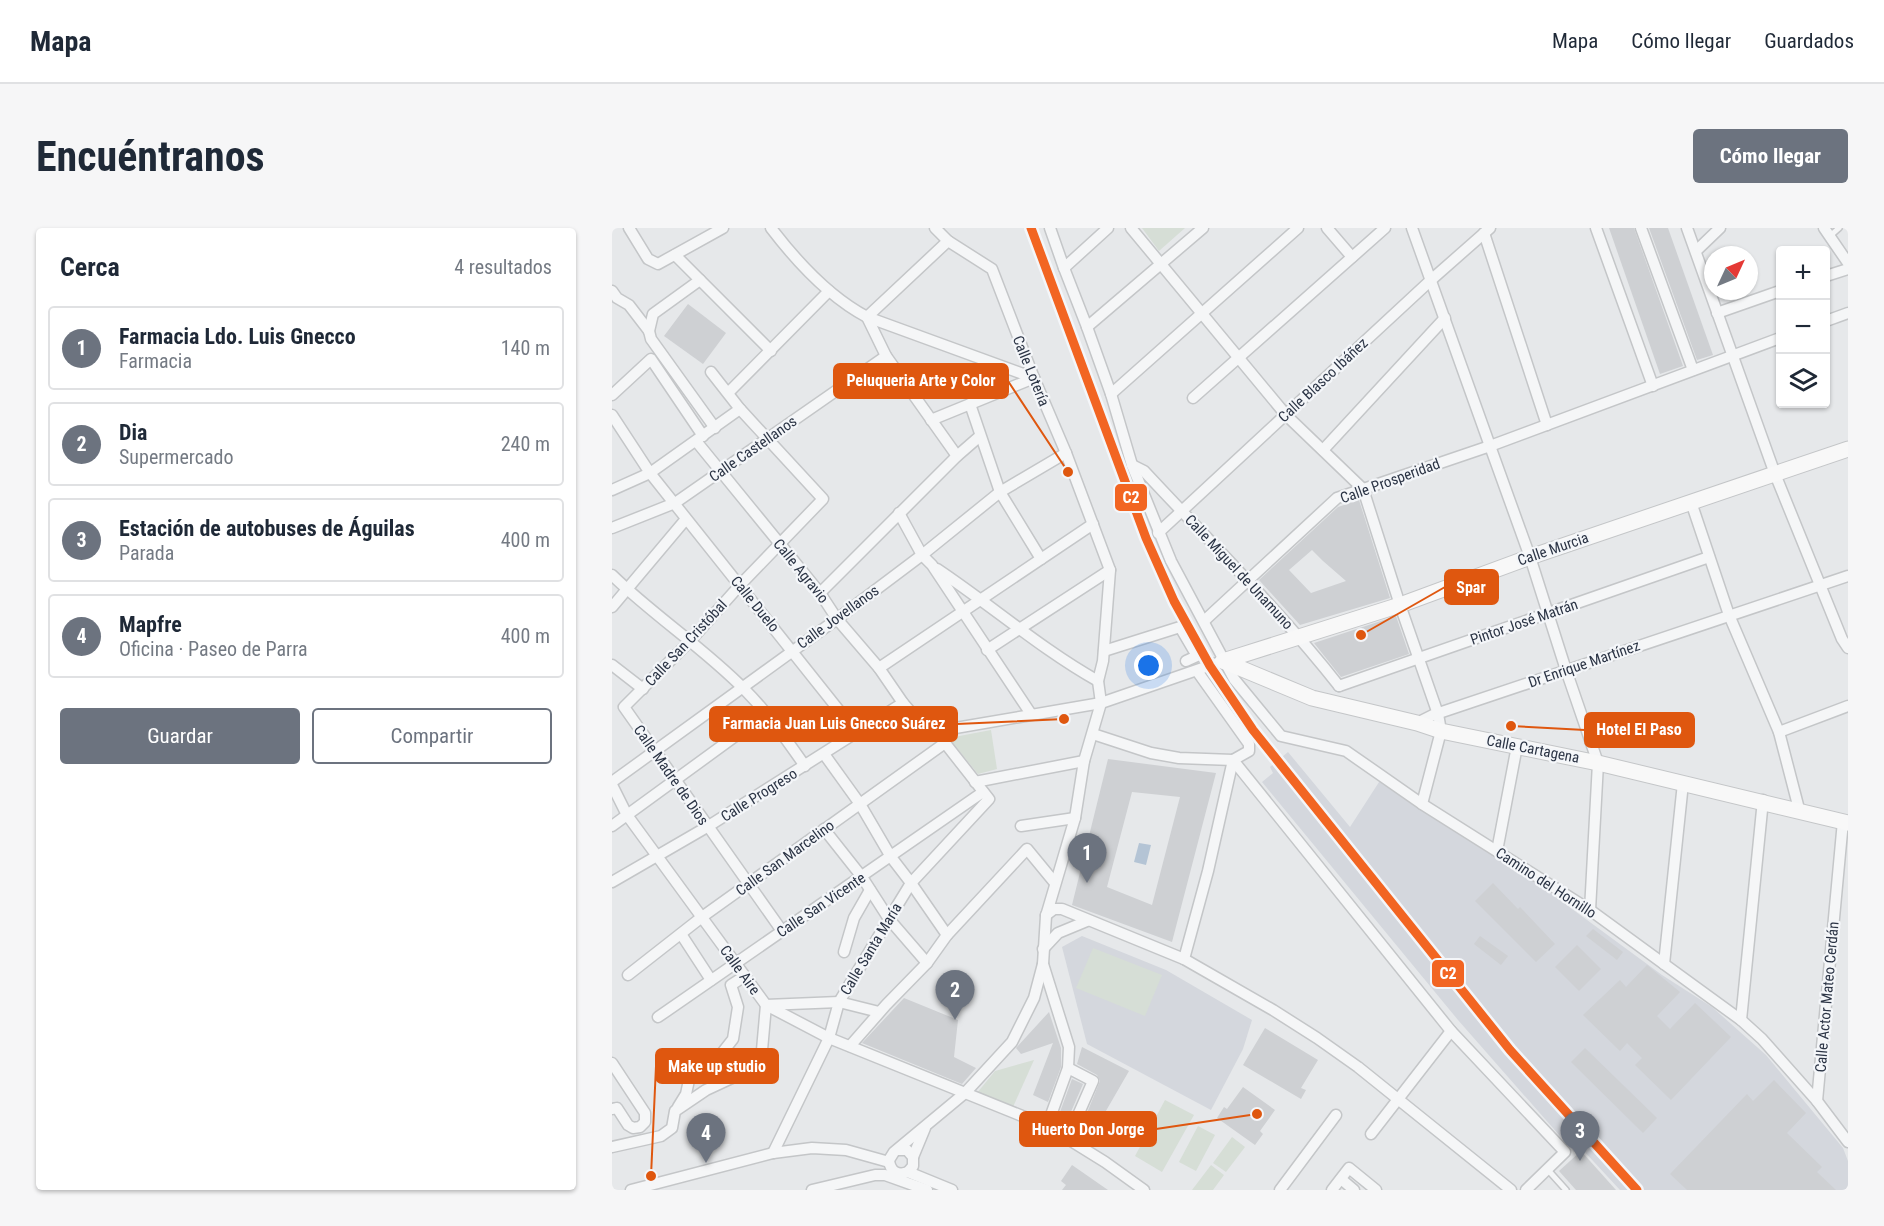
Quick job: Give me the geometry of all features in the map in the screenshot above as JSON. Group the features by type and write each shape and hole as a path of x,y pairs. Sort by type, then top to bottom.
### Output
{"street":[{"path":"629,228 648,259 658,264 723,228"},
{"path":"771,228 791,254 829,291 852,309 867,317 1034,378"},
{"name":"Calle Lotería","path":"935,228 948,241 992,269 1110,570 1103,656 1098,681"},
{"name":"Camino del Hornillo","path":"1050,228 1111,394 1132,465 1158,533 1223,661 1234,679 1281,736 1346,752 1422,804 1590,910 1741,1020 1778,1056 1817,1101 1848,1142"},
{"path":"1064,268 1108,228"},
{"path":"1131,228 1286,414 1363,489 1438,714 1441,731 1422,804"},
{"path":"1087,327 1203,228"},
{"path":"1111,394 1298,228"},
{"path":"1327,228 1352,256"},
{"path":"1193,398 1385,228"},
{"path":"1412,228 1530,557 1598,763 1590,910"},
{"path":"1596,228 1653,386"},
{"path":"1641,228 1693,370"},
{"path":"1688,228 1775,474 1842,639 1848,648"},
{"path":"1695,251 1720,228"},
{"path":"1487,231 1547,425"},
{"name":"Calle Blasco Ibáñez","path":"1158,533 1487,231"},
{"path":"1827,232 1848,263"},
{"path":"867,317 948,241"},
{"path":"675,255 771,351"},
{"path":"1830,275 1848,268"},
{"path":"649,332 653,314 700,280"},
{"path":"612,291 617,298 629,305 715,428"},
{"path":"729,392 829,291"},
{"path":"1717,313 1776,292"},
{"path":"1830,320 1848,313"},
{"path":"867,317 886,356 957,456"},
{"path":"1323,450 1445,318"},
{"path":"1734,355 1776,339"},
{"name":"Calle Prosperidad","path":"1204,621 1337,498 1490,446 1734,355"},
{"name":"Calle Castellanos","path":"612,528 675,503 886,356"},
{"name":"Calle Agravio","path":"612,395 651,360 719,472 820,593 837,619 879,668 903,703 916,718 938,731"},
{"path":"711,372 729,392 740,409 768,438"},
{"path":"932,420 1034,378"},
{"path":"970,404 1000,492 1041,560"},
{"path":"612,490 650,473 740,409"},
{"name":"Calle Duelo","path":"612,415 650,473 857,733"},
{"path":"820,593 957,456 980,436"},
{"name":"Calle San Cristóbal","path":"624,707 691,640 740,585 823,499 768,438"},
{"name":"Calle Murcia","path":"1223,661 1400,605 1530,557 1848,451"},
{"name":"Calle Jovellanos","path":"612,784 837,619 1000,492 1066,453"},
{"name":"Calle Miguel de Unamuno","path":"1132,465 1144,471 1248,580 1300,636 1339,686"},
{"path":"1691,502 1729,615 1779,732 1799,810"},
{"path":"889,1162 892,1154 965,1093 1012,1042 1034,998 1043,964 1046,920 1075,818 1084,761 1101,703 1098,681 1071,666 982,599 932,565 922,555 899,513"},
{"path":"612,607 686,519"},
{"path":"879,668 1093,524"},
{"name":"Pintor José Matrán","path":"1339,686 1709,557"},
{"path":"932,565 1031,714"},
{"path":"987,650 1110,570"},
{"path":"612,575 691,640 744,688 767,713 805,766"},
{"name":"Dr Enrique Martínez","path":"1417,723 1566,670 1848,576"},
{"path":"1103,656 1180,627 1197,656 1186,661"},
{"path":"986,795 938,731 1101,703 1223,661"},
{"name":"Calle Cartagena","path":"1223,661 1312,698 1417,723 1441,731 1598,763 1845,822"},
{"path":"612,665 643,689"},
{"path":"1093,734 1151,753 1179,758 1233,760 1249,751 1249,744 1197,671"},
{"path":"1328,701 1339,686"},
{"name":"Calle Progreso","path":"612,882 707,827 903,703"},
{"path":"1779,732 1848,706"},
{"name":"Calle Madre de Dios","path":"624,707 782,931"},
{"path":"612,826 767,713"},
{"name":"Calle San Marcelino","path":"628,975 702,917 945,743"},
{"path":"1497,851 1517,746"},
{"path":"824,754 860,804 891,857 947,935"},
{"path":"1184,958 1208,871 1233,760"},
{"path":"1233,760 1451,1031 1565,1152 1526,1190"},
{"path":"975,782 1084,761"},
{"path":"1665,964 1683,783"},
{"name":"Calle Aire","path":"612,784 627,815 766,1005 829,1038 1047,1126 1144,1190"},
{"name":"Calle San Vicente","path":"658,1017 891,857 986,795"},
{"name":"Calle Santa María","path":"774,1154 829,1038 839,1002 911,884 986,795"},
{"path":"1741,1020 1762,801"},
{"path":"1021,826 1075,818"},
{"name":"Calle Actor Mateo Cerdán","path":"1817,1101 1845,822"},
{"path":"824,830 862,877 889,919 927,963"},
{"path":"850,1046 879,1012 927,963 947,935 1027,849 1054,886 1069,922 1043,950"},
{"path":"844,952 854,918 870,890"},
{"path":"1087,921 1062,931 1050,930 1046,920 1050,910 1063,910 1184,958 1273,1010 1358,1067 1511,1190"},
{"path":"681,934 711,980"},
{"path":"1043,964 1070,1047 1068,1068 1047,1126"},
{"path":"612,1147 662,1136 672,1128 675,1112 686,1094 689,1080 722,1053 733,1039 738,1007 731,985 745,976"},
{"path":"675,1112 706,1090 748,1070 762,1050 766,1005 839,1002 879,1012"},
{"path":"1371,1134 1451,1031"},
{"path":"612,1063 617,1080 645,1113 645,1122 633,1128 628,1125 617,1108 612,1109"},
{"path":"1068,1068 1093,1081 1068,1138"},
{"path":"1280,1190 1336,1115"},
{"path":"908,1173 913,1166 913,1157 927,1125"},
{"path":"631,1190 774,1154 812,1148 846,1150 889,1162 899,1174 908,1173 952,1190"},
{"path":"898,1150 907,1150 913,1157"},
{"path":"1332,1190 1349,1168 1376,1190"},
{"path":"812,1190 875,1175 885,1175 927,1190"},
{"path":"1341,1179 1354,1190"}],"lane":[{"path":"1827,232 1839,228"},
{"path":"1548,1170 1566,1190"}],"shaded area":[{"path":"1142,228 1185,228 1159,251"},
{"path":"991,730 997,769 978,774 952,742 954,737"},
{"path":"1288,752 1350,827 1381,779 1538,884 1662,975 1712,1007 1766,1055 1843,1148 1848,1161 1848,1190 1620,1190 1581,1148 1574,1152 1458,1020 1262,782 1273,773 1270,767"},
{"path":"1082,936 1166,970 1252,1020 1243,1049 1211,1110 1087,1044 1062,947"},
{"path":"1093,948 1162,975 1145,1016 1076,988"},
{"path":"1034,1060 1013,1107 977,1093 995,1071"},
{"path":"1165,1100 1194,1115 1162,1172 1135,1156"},
{"path":"1198,1126 1215,1135 1196,1171 1179,1162"},
{"path":"1232,1137 1245,1147 1226,1172 1213,1163"},
{"path":"1211,1165 1224,1175 1213,1190 1192,1190"}],"water":[{"path":"1139,843 1151,845 1146,865 1134,862"}],"building":[{"path":"1609,228 1634,228 1683,366 1660,374"},
{"path":"1649,228 1668,228 1713,355 1697,360"},
{"path":"688,304 726,333 703,364 664,336"},
{"path":"1359,500 1390,598 1300,625 1259,580 1338,507","holes":["1312,550 1346,581 1311,593 1289,570"]},
{"path":"1396,616 1409,654 1341,677 1314,643"},
{"path":"1108,759 1216,773 1172,942 1072,905","holes":["1132,792 1180,797 1152,905 1107,887"]},
{"path":"1493,883 1518,909 1520,907 1555,944 1536,962 1475,901"},
{"path":"1593,929 1623,952 1617,960 1586,936"},
{"path":"1480,936 1508,956 1501,965 1474,944"},
{"path":"1577,945 1601,969 1579,991 1555,967"},
{"path":"1647,965 1680,992 1657,1016 1670,1029 1695,1003 1731,1037 1671,1100 1635,1065 1642,1058 1627,1043 1620,1051 1583,1015 1620,980 1626,987"},
{"path":"904,998 958,1020 954,1057 976,1068 962,1084 862,1043"},
{"path":"1049,1012 1061,1048 1061,1067 1048,1102 1033,1095 1053,1043 1021,1054 1016,1048"},
{"path":"1265,1028 1318,1060 1301,1088 1306,1090 1301,1099 1243,1065"},
{"path":"1082,1047 1129,1071 1088,1142 1078,1135 1100,1081 1097,1075 1077,1064"},
{"path":"1585,1048 1657,1118 1643,1133 1571,1062"},
{"path":"1072,1079 1083,1084 1064,1128 1056,1123"},
{"path":"1774,1080 1806,1113 1787,1133 1822,1167 1817,1172 1836,1190 1687,1190 1670,1174 1747,1094 1753,1101"},
{"path":"1243,1087 1275,1110 1260,1131 1263,1134 1255,1145 1217,1118 1224,1107 1227,1109"},
{"path":"1581,1151 1616,1190 1576,1190 1559,1171"},
{"path":"1072,1165 1108,1190 1062,1190 1066,1185 1061,1181"}],"transit line":[{"name":"C2","path":"1031,228 1146,538 1174,601 1210,666 1253,730 1510,1050 1637,1190"}],"place":[{"name":"Peluqueria Arte y Color","path":"1068,472"},
{"name":"Spar","path":"1361,635"},
{"name":"Farmacia Juan Luis Gnecco Suárez","path":"1064,719"},
{"name":"Hotel El Paso","path":"1511,726"},
{"name":"Farmacia Ldo. Luis Gnecco","path":"1087,883"},
{"name":"Dia","path":"955,1020"},
{"name":"Huerto Don Jorge","path":"1257,1114"},
{"name":"Estación de autobuses de Águilas","path":"1580,1161"},
{"name":"Mapfre","path":"706,1163"},
{"name":"Make up studio","path":"651,1176"}]}
